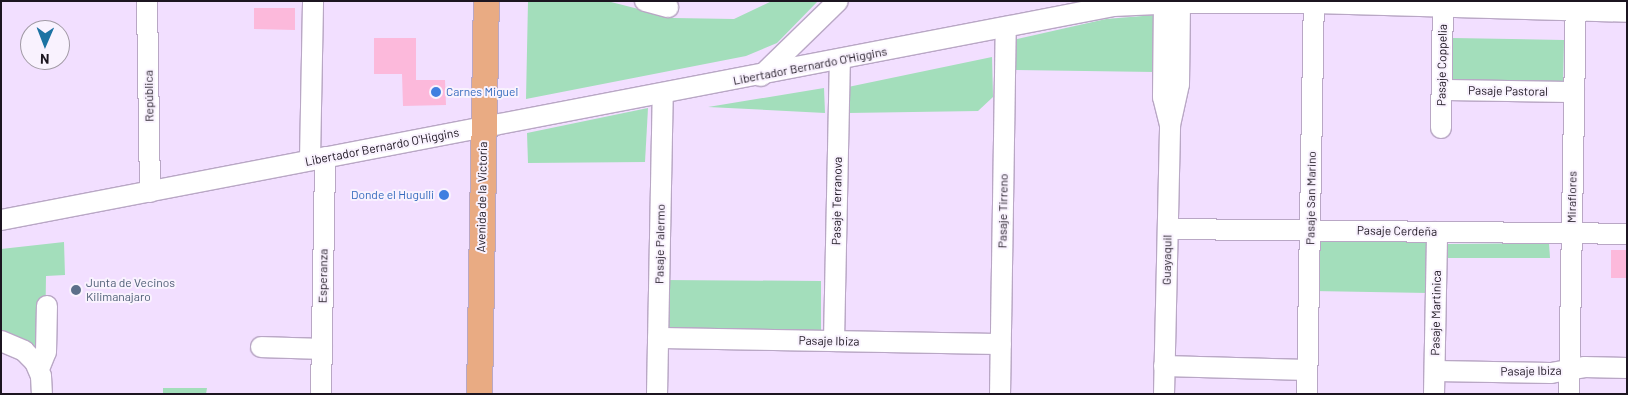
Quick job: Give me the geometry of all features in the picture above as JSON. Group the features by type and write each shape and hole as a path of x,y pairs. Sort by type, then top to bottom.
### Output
{"main road":[{"name":"Avenida de la Victoria","path":"479,394 486,1"}],"street":[{"name":"República","path":"147,1 150,192"},
{"name":"Esperanza","path":"313,1 322,349 321,394"},
{"path":"645,1 668,7"},
{"path":"760,76 838,1"},
{"name":"Libertador Bernardo O'Higgins","path":"1,220 840,61 1113,6 1172,2 1575,5 1627,12"},
{"name":"Guayaquil","path":"1164,394 1170,125 1163,97 1172,2"},
{"name":"Pasaje San Marino","path":"1307,394 1314,2"},
{"name":"Pasaje Coppelia","path":"1441,128 1443,4"},
{"name":"Miraflores","path":"1569,394 1575,5"},
{"name":"Pasaje Tirreno","path":"1000,394 1006,28"},
{"name":"Pasaje Terranova","path":"834,341 840,61"},
{"name":"Pasaje Pastoral","path":"1442,90 1574,92"},
{"name":"Pasaje Palermo","path":"657,394 663,95"},
{"name":"Pasaje Cerdeña","path":"1168,229 1627,234"},
{"name":"Pasaje Martinica","path":"1434,394 1437,232"},
{"path":"42,394 39,369 46,352 47,306"},
{"name":"Pasaje Ibiza","path":"658,338 1001,344"},
{"path":"1,341 24,351 39,369"},
{"path":"261,347 322,349"},
{"path":"1164,366 1307,370"},
{"name":"Pasaje Ibiza","path":"1435,371 1627,368"}],"green space":[{"path":"528,1 607,1 674,18 734,19 772,1 818,1 777,43 746,56 526,99"},
{"path":"1155,15 1154,72 1014,70 1013,40 1106,19"},
{"path":"1453,38 1564,40 1563,88 1451,86"},
{"path":"992,57 993,97 978,111 848,113 848,87"},
{"path":"824,88 825,113 708,107"},
{"path":"648,108 645,162 528,163 527,133"},
{"path":"1314,240 1429,242 1428,293 1313,291"},
{"path":"64,242 65,275 46,276 45,343 33,347 1,330 1,249"},
{"path":"1549,243 1550,258 1448,258 1448,244"},
{"path":"664,280 821,281 821,332 663,331"},
{"path":"163,388 207,388 206,394 163,394"}],"building":[{"path":"254,8 295,8 295,30 254,29"},
{"path":"374,38 416,38 416,80 445,80 446,105 403,106 402,74 374,74"},
{"path":"1611,250 1627,250 1627,278 1611,278"}],"place":[{"name":"Carnes Miguel","path":"436,92"},
{"name":"Donde el Hugulli","path":"444,195"},
{"name":"Junta de Vecinos Kilimanajaro","path":"76,290"}]}
